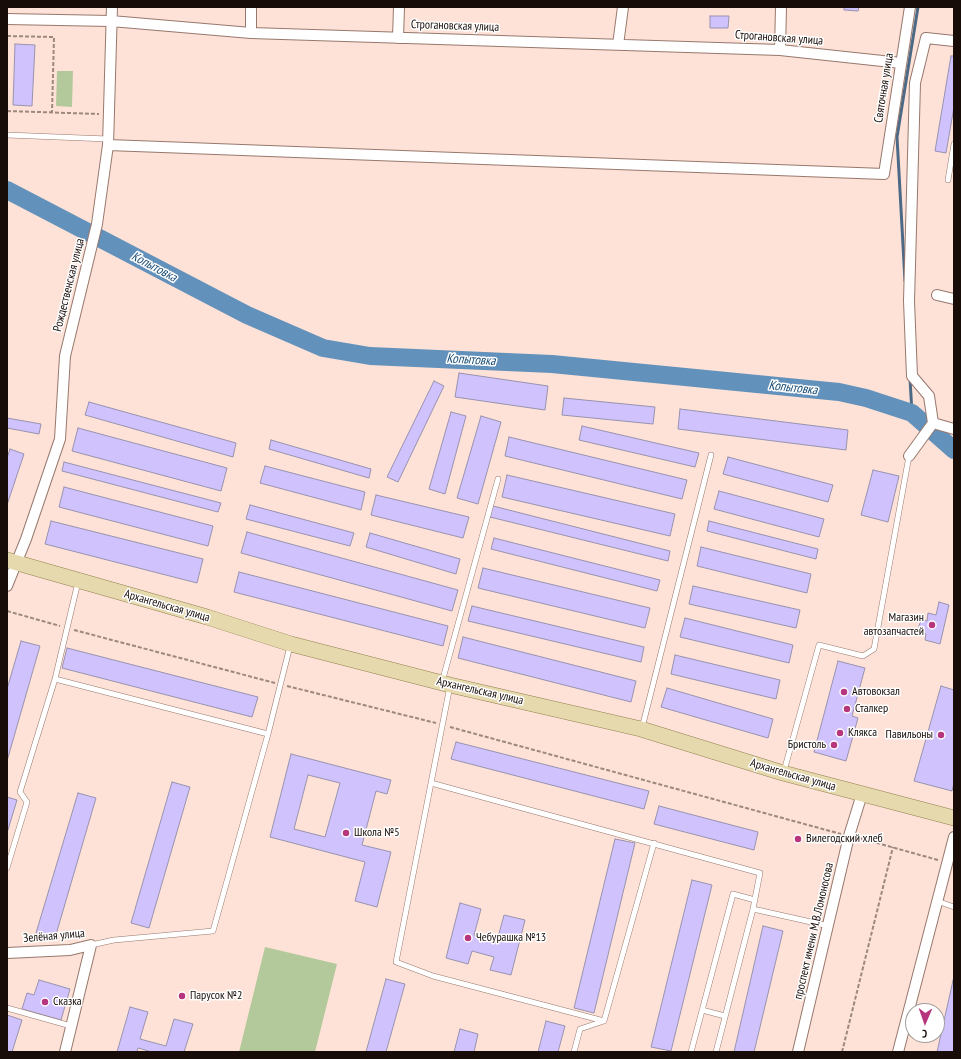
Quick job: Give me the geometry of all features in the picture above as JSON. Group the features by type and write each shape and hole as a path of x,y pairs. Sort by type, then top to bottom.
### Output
{"main road":[{"name":"Архангельская улица","path":"12,561 78,581 206,616 291,644 446,684 641,729 784,773 954,818"}],"street":[{"name":"Рождественская улица","path":"7,586 12,561 60,439 65,356 96,229 108,142 112,7"},
{"path":"251,7 251,33"},
{"path":"398,38 399,7"},
{"path":"618,45 623,7"},
{"path":"780,50 781,7"},
{"name":"Святочная улица","path":"108,142 884,174 910,7"},
{"name":"Строгановская улица","path":"7,19 111,21 251,33 780,50 901,63"},
{"path":"909,456 921,442 933,423 929,396 912,376 909,301 915,83 926,38 954,41"},
{"path":"937,296 954,299"},
{"path":"933,423 954,429"},
{"name":"проспект имени М.В.Ломоносова","path":"798,1052 829,926 849,836 862,794"},
{"path":"898,1052 946,862 954,837"},
{"name":"Зелёная улица","path":"7,953 70,950 91,945 65,1052"}],"lane":[{"path":"7,135 108,142"},
{"path":"948,180 954,144"},
{"path":"641,729 711,455"},
{"path":"784,773 819,645 863,656 874,649 909,456"},
{"path":"498,479 446,684 443,725 396,962 433,976 604,1021"},
{"path":"7,868 27,802 20,792 54,679 78,581"},
{"path":"91,945 114,940 213,930 268,734 291,644"},
{"path":"54,679 268,734"},
{"path":"431,783 760,873 755,900 716,1052"},
{"path":"604,1021 654,844"},
{"path":"691,1052 733,894 755,900"},
{"path":"937,901 954,907"},
{"path":"753,908 829,926"},
{"path":"7,1008 71,1026"},
{"path":"702,1010 725,1016"},
{"path":"574,1052 580,1029 604,1021"}],"path":[{"path":"7,36 54,37 52,112"},
{"path":"7,111 109,114"},
{"path":"7,611 280,684 443,725 946,862"},
{"path":"842,1052 893,847"}],"green space":[{"path":"57,71 73,71 72,107 56,106"},
{"path":"265,947 337,964 315,1052 239,1052"}],"building":[{"path":"844,7 859,7 858,11 844,10"},
{"path":"710,16 729,16 728,28 710,28"},
{"path":"15,44 35,45 32,106 13,105"},
{"path":"951,56 954,56 954,107 946,153 935,151"},
{"path":"459,373 548,386 545,410 455,397"},
{"path":"434,381 444,386 398,482 387,477"},
{"path":"564,398 655,407 653,424 562,415"},
{"path":"89,402 236,443 233,457 85,415"},
{"path":"680,409 848,430 846,450 678,429"},
{"path":"451,412 466,416 445,494 429,489"},
{"path":"481,416 501,422 478,504 457,498"},
{"path":"7,418 41,424 39,434 7,428"},
{"path":"582,426 699,453 695,467 579,440"},
{"path":"78,428 227,468 221,491 72,451"},
{"path":"509,437 687,480 682,499 505,456"},
{"path":"271,440 371,469 369,478 269,449"},
{"path":"10,449 24,454 7,505 7,458"},
{"path":"728,457 833,485 828,502 723,474"},
{"path":"64,462 221,503 218,512 62,471"},
{"path":"265,466 365,492 361,510 260,483"},
{"path":"873,470 899,476 888,522 861,515"},
{"path":"507,475 675,514 670,536 502,497"},
{"path":"64,487 213,526 208,546 59,507"},
{"path":"719,491 824,519 819,537 714,509"},
{"path":"376,495 469,517 463,538 371,515"},
{"path":"250,505 354,533 350,546 246,519"},
{"path":"493,506 670,551 668,561 490,517"},
{"path":"51,521 203,559 197,583 45,544"},
{"path":"709,521 818,549 816,559 707,531"},
{"path":"247,532 458,590 452,611 241,553"},
{"path":"370,533 460,559 456,574 366,547"},
{"path":"494,538 660,580 657,591 491,549"},
{"path":"701,547 811,574 807,593 697,566"},
{"path":"483,568 650,608 645,628 478,588"},
{"path":"239,572 448,626 443,646 234,592"},
{"path":"693,586 800,610 796,628 689,604"},
{"name":"Магазин автозапчастей","path":"939,602 949,605 940,644 925,640 926,634 917,632 921,620 927,621 928,613 936,615"},
{"path":"472,606 644,647 641,662 468,621"},
{"path":"685,618 793,645 789,663 680,637"},
{"path":"463,637 636,681 631,702 458,658"},
{"path":"21,641 40,646 7,761 7,689"},
{"path":"67,648 258,697 252,717 62,668"},
{"path":"675,655 780,680 776,699 671,674"},
{"name":"Автовокзал","path":"838,661 865,668 852,716 858,718 846,761 814,752"},
{"name":"Павильоны","path":"941,686 954,690 954,783 952,791 914,781"},
{"path":"667,688 773,719 768,738 661,707"},
{"path":"456,742 649,791 644,809 451,759"},
{"name":"Школа №5","path":"291,754 391,780 387,794 376,791 362,845 391,852 377,907 355,901 365,862 270,837","holes":["308,775 340,783 325,837 294,829"]},
{"path":"172,782 190,787 149,928 131,923"},
{"path":"78,793 96,798 55,938 36,933"},
{"path":"7,797 17,800 7,833"},
{"path":"659,806 758,832 754,850 654,824"},
{"path":"615,839 635,843 594,1013 574,1008"},
{"path":"692,880 712,885 671,1051 651,1047"},
{"name":"Чебурашка №13","path":"460,903 481,909 474,935 497,941 504,915 525,920 511,975 490,970 494,957 472,951 468,964 446,958"},
{"path":"763,926 783,931 754,1052 734,1052"},
{"path":"954,976 954,1052 937,1052 939,1043 945,1043 945,1016"},
{"path":"386,979 405,984 386,1052 366,1052"},
{"name":"Сказка","path":"39,980 70,989 61,1020 22,1009 27,993 34,995"},
{"path":"130,1007 148,1012 140,1039 166,1046 174,1019 193,1024 184,1052 152,1052 138,1048 137,1052 117,1052"},
{"path":"7,1015 22,1020 12,1052 7,1052"},
{"path":"546,1021 565,1026 558,1052 538,1052"},
{"path":"460,1029 478,1034 474,1052 454,1052"}],"waterway":[{"path":"905,281 897,137 918,7"},
{"name":"Копытовка","path":"7,190 247,315 323,348 370,356 552,364 839,392 866,398 912,413 954,450"},
{"path":"910,379 912,413"}],"place":[{"name":"Магазин автозапчастей","path":"932,625"},
{"name":"Автовокзал","path":"844,692"},
{"name":"Сталкер","path":"847,709"},
{"name":"Клякса","path":"840,733"},
{"name":"Павильоны","path":"941,735"},
{"name":"Бристоль","path":"834,745"},
{"name":"Школа №5","path":"346,833"},
{"name":"Вилегодский хлеб","path":"798,839"},
{"name":"Чебурашка №13","path":"468,938"},
{"name":"Парусок №2","path":"182,996"},
{"name":"Сказка","path":"45,1002"}]}
